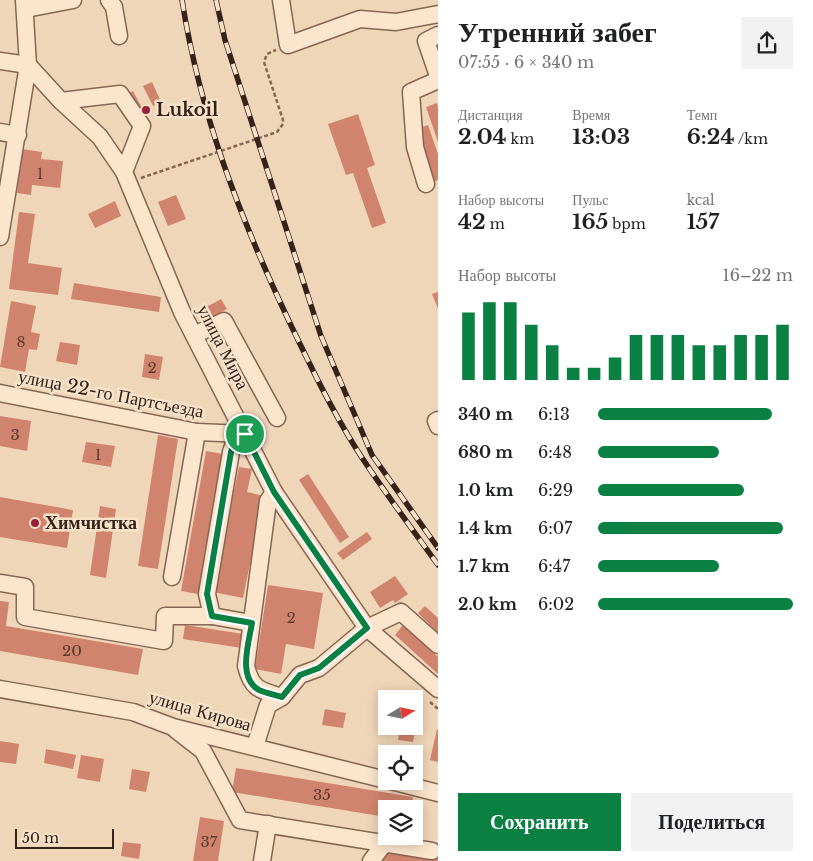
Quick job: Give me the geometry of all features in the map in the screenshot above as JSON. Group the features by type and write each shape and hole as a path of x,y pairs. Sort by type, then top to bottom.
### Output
{"street":[{"path":"0,236 28,66 25,4 73,0"},
{"path":"109,0 114,7 119,36"},
{"path":"281,0 288,45 360,19 396,22 438,14"},
{"path":"438,34 426,41 438,76"},
{"path":"0,61 28,66"},
{"name":"улица Мира","path":"28,66 61,102 100,137 126,178 194,335 241,435 274,492 367,628 438,689"},
{"path":"426,184 415,147 411,92 438,80"},
{"path":"61,102 120,94 142,126 126,178"},
{"path":"0,132 18,135"},
{"path":"194,335 224,321 277,418"},
{"name":"улица 22-го Партсъезда","path":"0,393 197,432 241,435"},
{"path":"438,420 436,421 438,426"},
{"path":"172,577 197,432"},
{"path":"212,616 207,594 231,452 241,435"},
{"path":"274,492 268,501 246,666 250,680 258,689 282,697"},
{"path":"0,583 25,587 25,617 164,641 165,616 212,616 252,623"},
{"path":"257,740 268,705 282,697 300,675 319,668 367,628 401,612 438,645"},
{"name":"улица Кирова","path":"0,689 133,712 172,727 378,778"},
{"path":"172,727 203,752 240,820 378,843"},
{"path":"423,789 438,793"},
{"path":"262,861 268,824"},
{"path":"371,861 383,845"},
{"path":"391,845 432,851"}],"path":[{"path":"126,178 277,132 283,124 283,120 265,58 268,54 288,45"}],"building":[{"path":"152,82 161,102 153,106 143,86"},
{"path":"133,91 142,108 125,116 116,99"},
{"path":"437,103 438,107 438,142 426,107"},
{"path":"358,114 375,165 367,168 386,223 372,228 353,173 346,175 328,124"},
{"path":"428,125 438,154 438,180 434,182 416,129"},
{"path":"22,149 42,152 41,159 63,161 60,188 32,185 31,195 17,193"},
{"path":"176,195 186,219 168,226 158,202"},
{"path":"115,201 121,216 95,228 88,214"},
{"path":"19,212 35,214 28,263 62,268 58,295 9,289"},
{"path":"74,283 161,297 159,312 71,299"},
{"path":"438,292 438,309 432,294"},
{"path":"221,299 227,309 207,320 201,310"},
{"path":"11,301 36,306 31,332 40,334 37,350 29,349 25,372 0,367"},
{"path":"60,342 80,345 77,365 56,361"},
{"path":"145,354 163,357 159,380 142,377"},
{"path":"0,416 31,421 27,451 0,446"},
{"path":"158,435 178,439 158,569 138,566"},
{"path":"86,442 115,446 111,467 82,462"},
{"path":"206,451 223,454 198,594 181,591"},
{"path":"239,467 252,469 247,492 264,496 243,598 213,592"},
{"path":"308,474 349,537 340,543 299,480"},
{"name":"Химчистка","path":"0,497 73,510 67,548 0,537"},
{"path":"100,506 116,509 106,578 90,575"},
{"path":"367,532 372,539 343,560 337,553"},
{"path":"395,576 408,594 395,603 393,600 380,608 370,592"},
{"path":"268,585 323,593 314,649 286,644 281,674 255,669"},
{"path":"0,601 9,602 6,626 143,649 138,675 0,651"},
{"path":"425,606 438,618 438,633 418,613"},
{"path":"185,625 244,634 242,648 183,639"},
{"path":"403,625 438,657 438,674 395,635"},
{"path":"325,709 346,713 343,728 322,725"},
{"path":"438,730 438,762 430,760"},
{"path":"399,735 414,735 413,742 398,740"},
{"path":"0,741 19,744 16,764 0,762"},
{"path":"46,749 76,755 73,769 44,763"},
{"path":"81,755 104,759 100,782 77,778"},
{"path":"236,768 413,797 412,800 378,800 378,816 232,792"},
{"path":"132,769 150,772 146,792 129,789"},
{"path":"200,817 224,821 218,861 193,861"},
{"path":"123,842 141,844 139,859 121,856"},
{"path":"384,853 438,859 438,861 383,861"}],"railway":[{"path":"182,0 199,83 223,163 270,280 312,369 347,434 376,479 438,565"},
{"path":"216,0 225,40 321,336 372,455 438,548"}],"place":[{"name":"Lukoil","path":"146,110"},
{"name":"Химчистка","path":"35,523"}],"route":[{"path":"245,434 274,492 367,628 319,668 300,675 282,697 258,689 250,680 246,666 252,623 212,616 207,594 231,452 237,435 245,434"}]}
